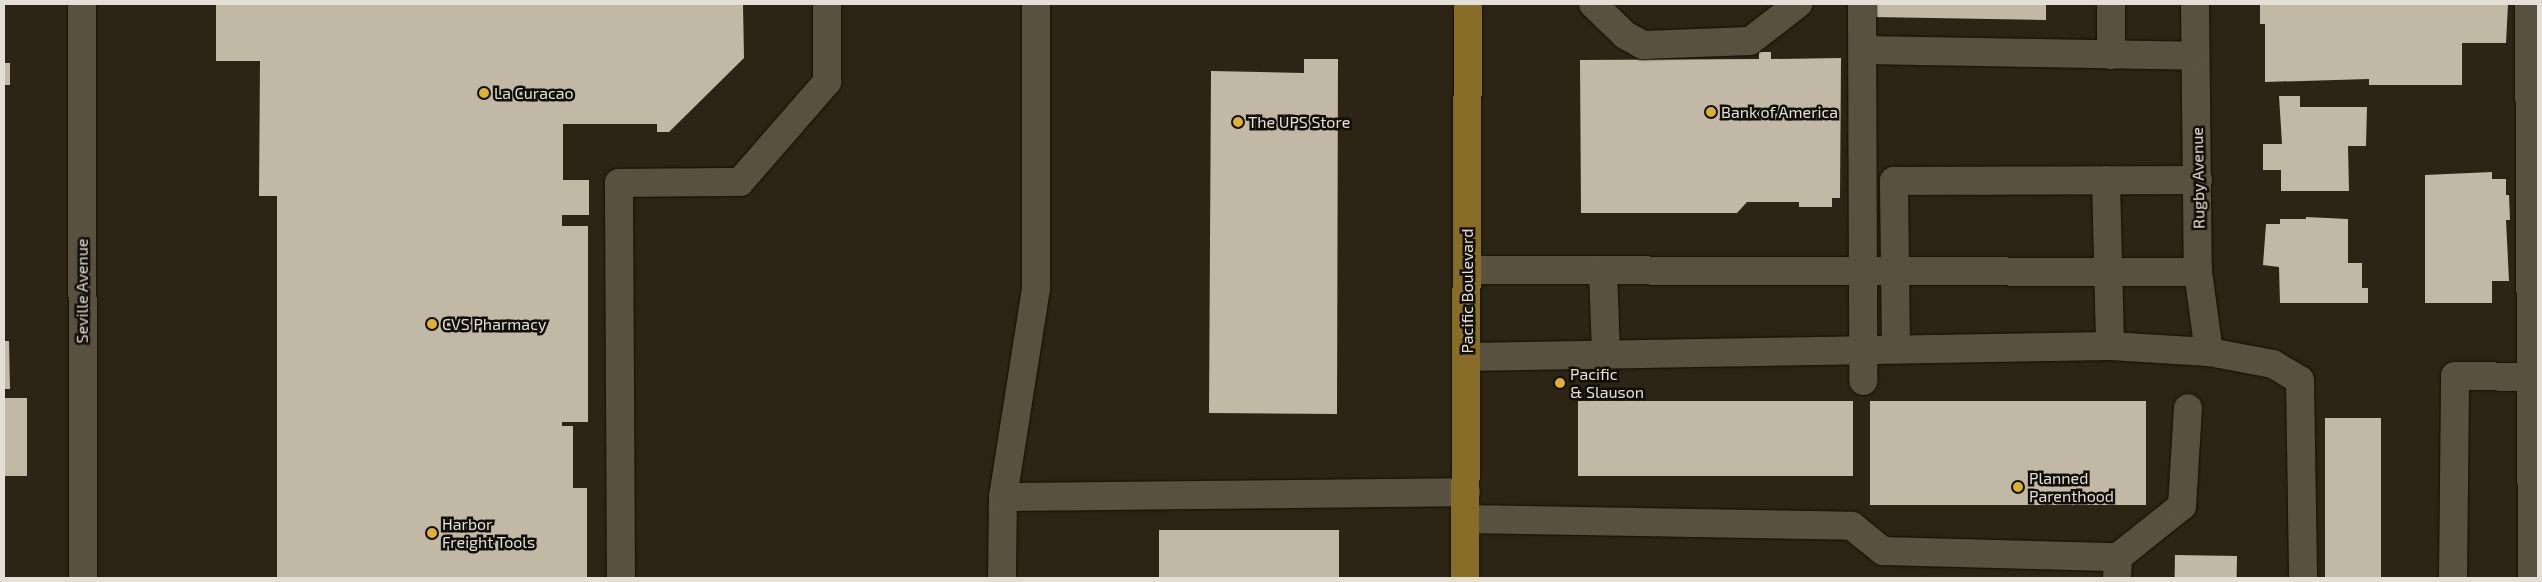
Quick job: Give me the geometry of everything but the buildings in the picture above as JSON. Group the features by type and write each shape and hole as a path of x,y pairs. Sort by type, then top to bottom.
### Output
{"main road":[{"name":"Pacific Boulevard","path":"1465,578 1468,4"}],"street":[{"name":"Seville Avenue","path":"82,4 83,578"},
{"path":"621,578 618,183 740,182 827,82 827,4"},
{"path":"1002,578 1004,497 1036,288 1036,4"},
{"path":"1593,4 1633,41 1652,44 1750,41 1798,4"},
{"path":"1862,4 1863,381"},
{"path":"2111,4 2111,55"},
{"name":"Rugby Avenue","path":"2195,4 2198,272 2209,352"},
{"path":"2529,4 2536,502 2532,578"},
{"path":"1863,50 2195,56"},
{"path":"2106,180 2110,346"},
{"path":"1896,349 1894,181 2198,180"},
{"path":"1467,270 2198,272"},
{"path":"1603,271 1606,354"},
{"path":"1466,357 2110,346 2209,352 2273,364 2300,380 2303,578"},
{"path":"2453,578 2455,376 2535,377"},
{"path":"1466,519 1852,526 1883,551 2118,567 2182,506 2188,408"},
{"path":"1004,497 1466,492"}],"place":[{"name":"La Curacao","path":"484,93"},
{"name":"Bank of America","path":"1711,112"},
{"name":"The UPS Store","path":"1238,122"},
{"name":"CVS Pharmacy","path":"432,324"},
{"name":"Pacific & Slauson","path":"1560,383"},
{"name":"Planned Parenthood","path":"2018,487"},
{"name":"Harbor Freight Tools","path":"432,533"}]}
